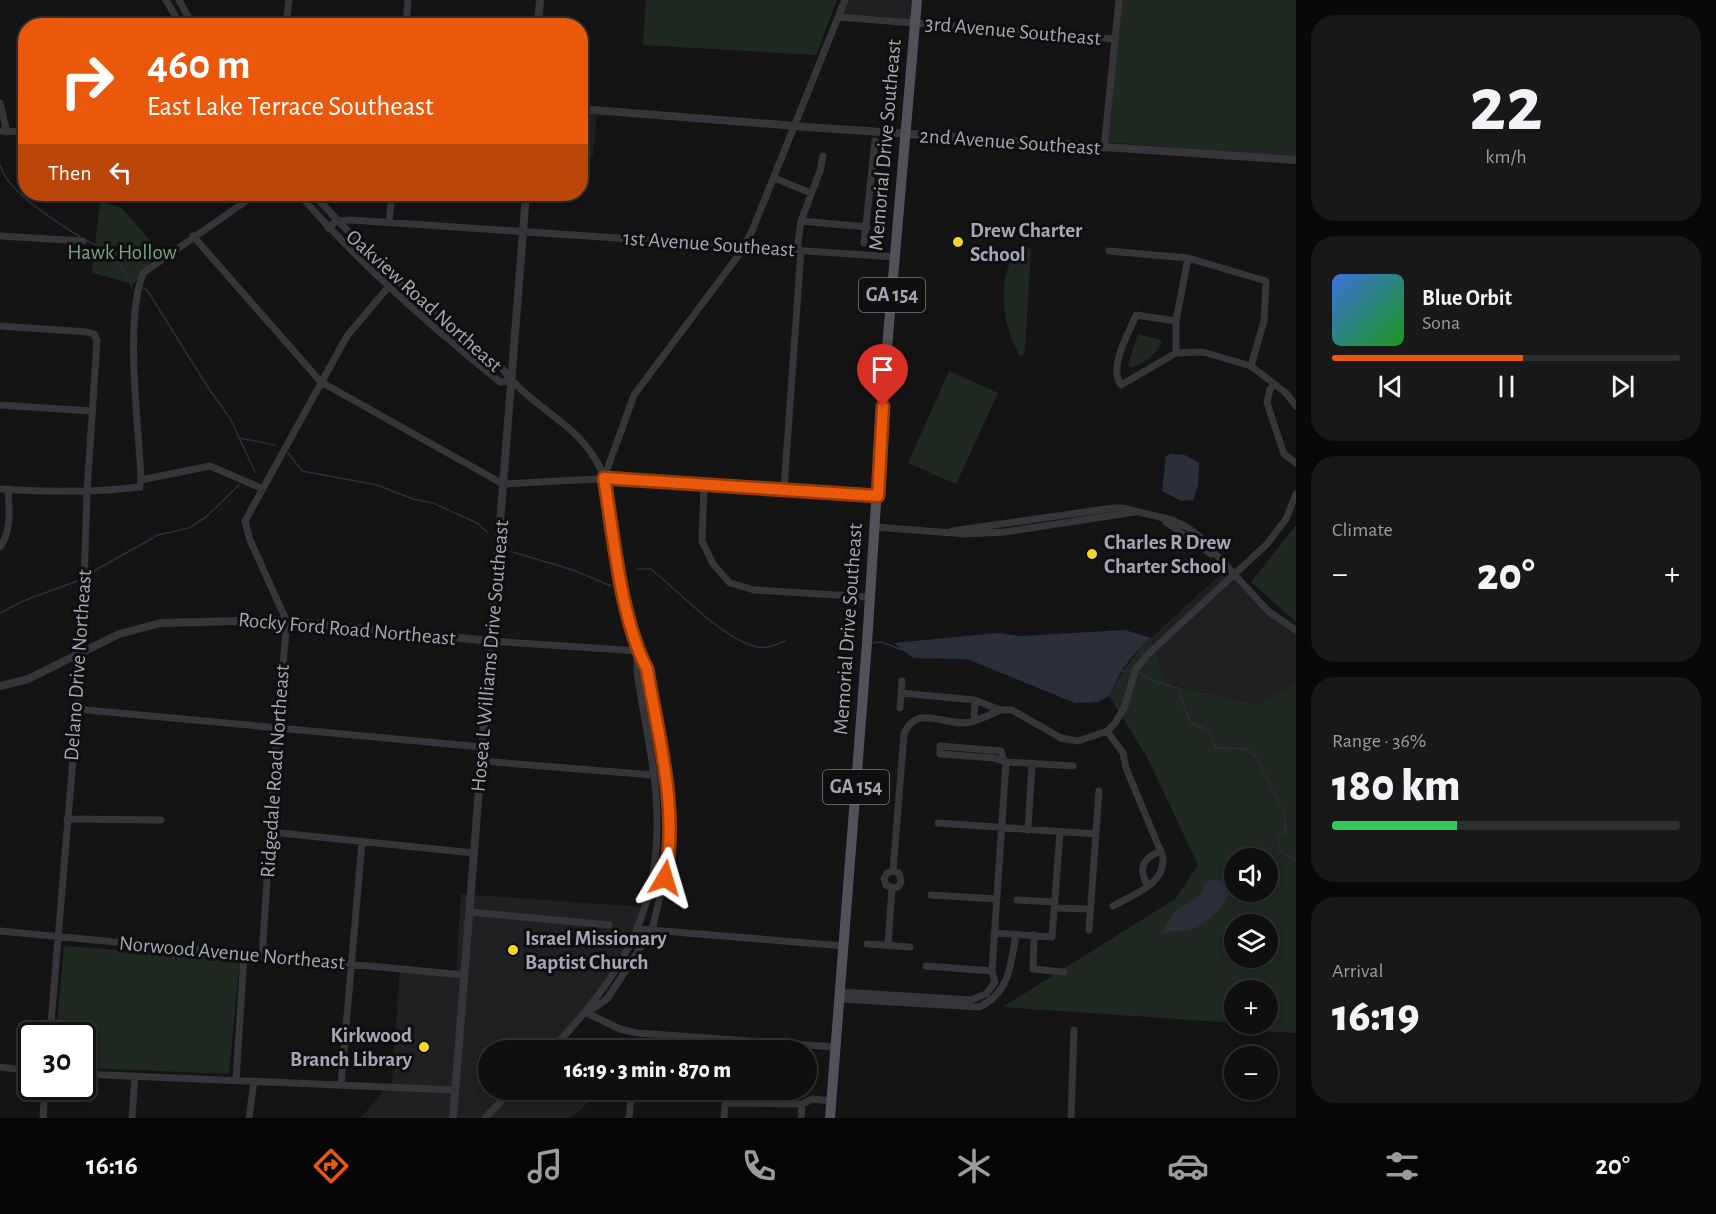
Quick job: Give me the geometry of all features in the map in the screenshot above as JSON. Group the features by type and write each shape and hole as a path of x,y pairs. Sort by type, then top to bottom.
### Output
{"main road":[{"name":"Memorial Drive Southeast","path":"830,1118 895,257 917,0"}],"street":[{"path":"166,0 176,18"},
{"path":"179,0 189,18"},
{"path":"287,18 289,0"},
{"path":"407,18 408,0"},
{"path":"539,18 540,0"},
{"path":"604,478 634,395 744,245 774,178 845,0"},
{"path":"1104,148 1119,0"},
{"name":"3rd Avenue Southeast","path":"838,17 1115,39"},
{"path":"0,103 3,132"},
{"name":"2nd Avenue Southeast","path":"588,110 807,128 1296,160"},
{"path":"864,243 875,141"},
{"path":"784,489 801,221 823,156"},
{"path":"774,178 811,194"},
{"path":"0,489 87,490 140,487 135,348 135,302 139,282 149,267 245,201"},
{"name":"Oakview Road Northeast","path":"305,201 328,228 417,315 500,381 511,381"},
{"name":"Oakview Road Northeast","path":"319,201 395,279 502,368 511,381"},
{"path":"389,222 391,201"},
{"name":"Hosea L Williams Drive Southeast","path":"453,1118 525,201"},
{"path":"328,228 336,221"},
{"name":"1st Avenue Southeast","path":"336,221 389,222 895,257"},
{"path":"801,221 867,226"},
{"path":"0,236 83,241"},
{"path":"193,236 321,382 503,484 604,478 878,496"},
{"path":"1109,251 1188,258 1266,281 1264,321 1251,366"},
{"path":"1176,353 1176,321 1188,258"},
{"name":"Ridgedale Road Northeast","path":"262,957 277,728 287,622 245,528 245,521 261,488 347,336 395,279"},
{"path":"1176,321 1136,315 1115,369 1117,380 1121,385 1176,353 1203,352 1251,366 1274,384 1296,406"},
{"name":"Delano Drive Northeast","path":"0,326 87,332 96,337 87,490 82,651 51,1022"},
{"path":"511,381 561,419 592,456 604,478 620,573 638,651 647,669 668,800 668,863 652,930 607,999 587,1013"},
{"path":"1274,384 1270,389 1267,403 1284,454 1296,463"},
{"path":"0,405 92,411"},
{"path":"592,456 603,458 612,454"},
{"path":"141,480 210,466 261,488"},
{"path":"704,485 702,541 713,564 730,584 754,590 870,597"},
{"path":"0,547 6,539 9,520 8,489"},
{"path":"901,693 975,700 1000,710 1011,710 1053,734 1070,740 1088,738 1107,731 1121,715 1135,671 1146,656 1267,543 1281,526 1296,494"},
{"path":"875,527 952,531 966,534 1005,532 1135,512 1162,518 1224,565 1269,612 1296,630"},
{"name":"Rocky Ford Road Northeast","path":"0,686 28,679 119,634 161,623 259,619 491,641"},
{"path":"491,641 638,651"},
{"path":"561,1040 587,1013 618,968 639,929 656,861 657,825 653,776 636,672 638,651"},
{"path":"900,708 902,681"},
{"path":"974,721 975,700"},
{"path":"76,709 482,747"},
{"path":"893,871 904,734 907,726 919,718 928,716 955,723 974,721 1000,710"},
{"path":"1107,731 1123,753 1126,768 1161,851 1162,872 1160,878 1113,906"},
{"path":"940,746 940,754 1073,766"},
{"path":"481,761 653,776"},
{"path":"840,995 971,1000 986,994 994,982 992,971 1005,761"},
{"path":"1028,830 1032,764"},
{"path":"1089,930 1099,790"},
{"path":"67,819 161,820"},
{"path":"938,823 1096,834"},
{"path":"270,832 474,853"},
{"path":"994,933 1052,937 1060,832"},
{"path":"341,1085 362,842"},
{"path":"1148,886 1141,871 1142,863 1147,857 1161,851"},
{"path":"893,871 901,876 902,882 898,887 892,888 886,885 884,879 887,873 893,871"},
{"path":"888,945 892,888"},
{"path":"930,895 997,899"},
{"path":"1017,900 1090,909"},
{"path":"469,912 609,925"},
{"path":"639,929 844,946"},
{"name":"Norwood Avenue Northeast","path":"0,930 464,975"},
{"path":"840,995 979,1007 998,996 1004,986 1011,966 1016,934"},
{"path":"1034,935 1033,969 1064,972"},
{"path":"867,944 910,947"},
{"path":"236,1081 243,955"},
{"path":"926,966 992,971"},
{"path":"994,982 1004,986"},
{"path":"587,1013 620,1029 638,1033 836,1047"},
{"path":"1071,1118 1074,1030"},
{"path":"0,1067 18,1069"},
{"path":"96,1075 455,1090"},
{"path":"132,1118 135,1076"},
{"path":"249,1118 254,1081"},
{"path":"724,1118 725,1105 729,1102 802,1104 812,1099 832,1101"},
{"path":"43,1118 44,1100"},
{"path":"485,1118 502,1100"},
{"path":"629,1118 631,1100"},
{"path":"801,1118 802,1104"}],"shaded area":[{"path":"840,0 913,0 912,21 835,15"},
{"path":"588,110 597,111 593,157 588,157"},
{"path":"1185,455 1199,463 1198,485 1193,500 1181,501 1162,491 1166,456"},
{"path":"1228,567 1291,627 1296,629 1296,682 1263,700 1260,705 1167,684 1151,638"},
{"path":"1125,630 1151,638 1122,670 1109,696 1098,702 1075,703 967,659 913,658 894,643 997,633 1021,636"},
{"path":"1217,879 1224,883 1224,902 1216,913 1193,929 1161,935 1174,912 1201,894 1205,885"},
{"path":"461,894 644,907 596,1006 557,1040 478,1040 478,1100 591,1100 571,1118 360,1118 392,1082 400,967 456,972"}],"green space":[{"path":"646,0 837,0 816,55 643,45"},
{"path":"1121,0 1296,0 1296,157 1104,142"},
{"name":"Hawk Hollow","path":"100,202 122,208 159,251 134,284 92,273"},
{"path":"1022,244 1031,249 1025,352 1021,357 1009,331 1004,299 1008,269 1013,255"},
{"path":"1138,334 1162,340 1151,357 1132,367 1128,365"},
{"path":"949,371 998,393 956,484 908,463"},
{"path":"1296,525 1296,622 1251,582"},
{"path":"1151,638 1167,684 1260,705 1263,700 1296,682 1296,1033 1278,1032 1278,980 1224,980 1224,1022 1003,1007 1175,899 1198,865 1147,757 1109,696 1138,651"},
{"path":"64,946 240,959 229,1074 96,1069 96,1022 57,1022"}],"waterway":[{"path":"0,165 18,192"},
{"path":"28,201 80,237"},
{"path":"84,239 120,265 132,288"},
{"path":"143,288 147,290 209,389 230,418 255,472"},
{"path":"239,438 275,445"},
{"path":"288,453 302,471 377,485 413,499 433,503 477,523 487,532"},
{"path":"94,571 158,535 189,528 206,517 239,485"},
{"path":"513,552 573,570 611,586"},
{"path":"637,569 651,569 713,623 740,640 761,647 769,647 785,641"},
{"path":"0,613 23,601 77,581"},
{"path":"873,643 881,642 903,650"},
{"path":"1120,671 1131,671"},
{"path":"1138,672 1151,680 1178,688 1190,722 1208,730 1216,748 1246,749 1255,755 1283,811 1286,826 1284,833 1278,837 1279,850 1296,860"}],"place":[{"name":"Drew Charter School","path":"958,242"},
{"name":"Charles R Drew Charter School","path":"1092,554"},
{"name":"Israel Missionary Baptist Church","path":"513,950"},
{"name":"Kirkwood Branch Library","path":"424,1047"}],"route":[{"path":"665,878 668,863 668,800 647,669 638,651 620,573 604,478 878,496 883,406"}]}
